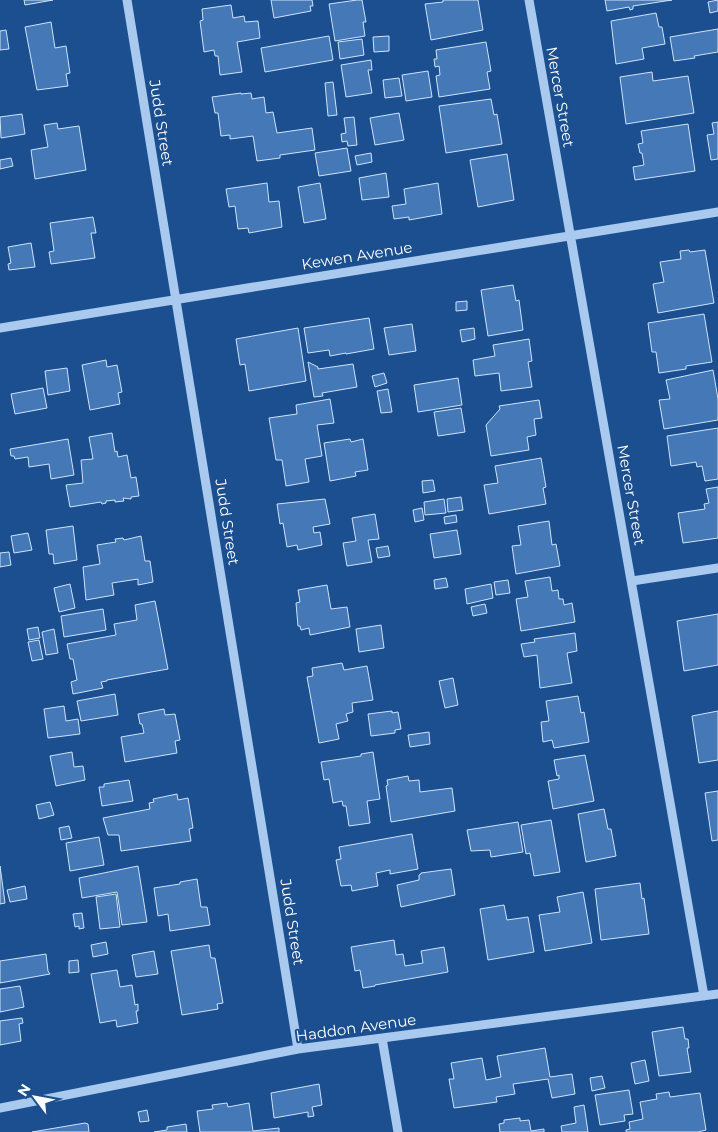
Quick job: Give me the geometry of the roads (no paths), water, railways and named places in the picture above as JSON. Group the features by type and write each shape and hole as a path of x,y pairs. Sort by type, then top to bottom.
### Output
{"street":[{"name":"Judd Street","path":"128,0 298,1049"},
{"name":"Mercer Street","path":"529,0 572,236 704,996"},
{"name":"Kewen Avenue","path":"0,328 718,212"},
{"path":"632,580 718,568"},
{"name":"Haddon Avenue","path":"0,1108 298,1049 718,994"},
{"path":"382,1038 398,1132"}]}
